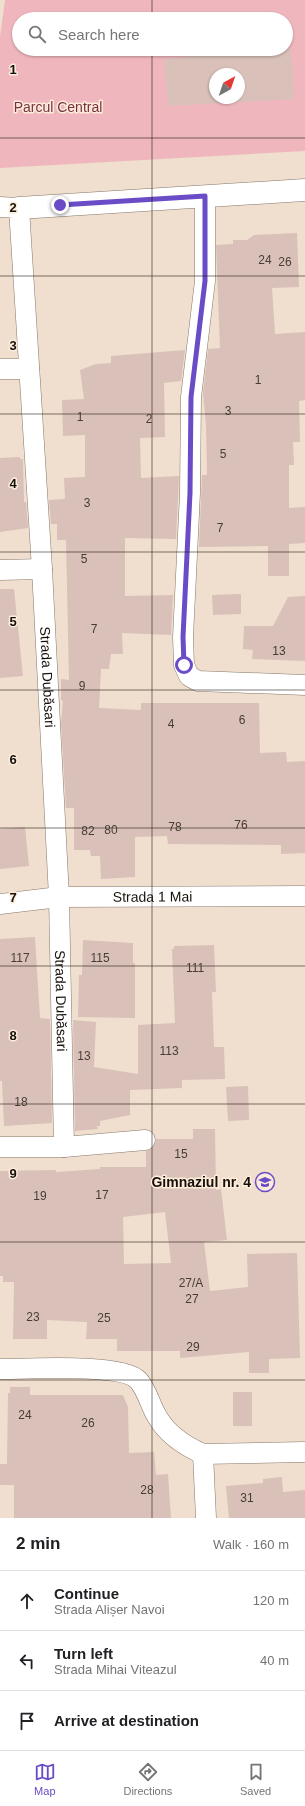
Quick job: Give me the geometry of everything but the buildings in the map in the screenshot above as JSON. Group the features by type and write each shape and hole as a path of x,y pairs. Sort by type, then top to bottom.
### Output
{"street":[{"path":"9,207 305,190"},
{"path":"205,196 205,281 191,397 190,493 183,637 184,665 189,676 198,681 305,685"},
{"name":"Strada Dubăsari","path":"9,207 29,369 42,569 59,897 64,1147"},
{"path":"0,370 29,369"},
{"path":"0,570 42,569"},
{"name":"Strada 1 Mai","path":"0,904 59,897 305,896"},
{"path":"0,1147 64,1147 145,1140"},
{"path":"0,1369 95,1370 125,1373 137,1379 147,1392 158,1419 169,1431 190,1448 202,1454 305,1452"},
{"path":"202,1454 206,1518"}],"green space":[{"name":"Parcul Central","path":"5,0 305,0 305,151 0,168 0,37"}],"place":[{"name":"Gimnaziul nr. 4","path":"265,1182"}],"route":[{"path":"60,205 205,196 205,281 202,316 191,397 190,493 183,637 184,665"}]}
